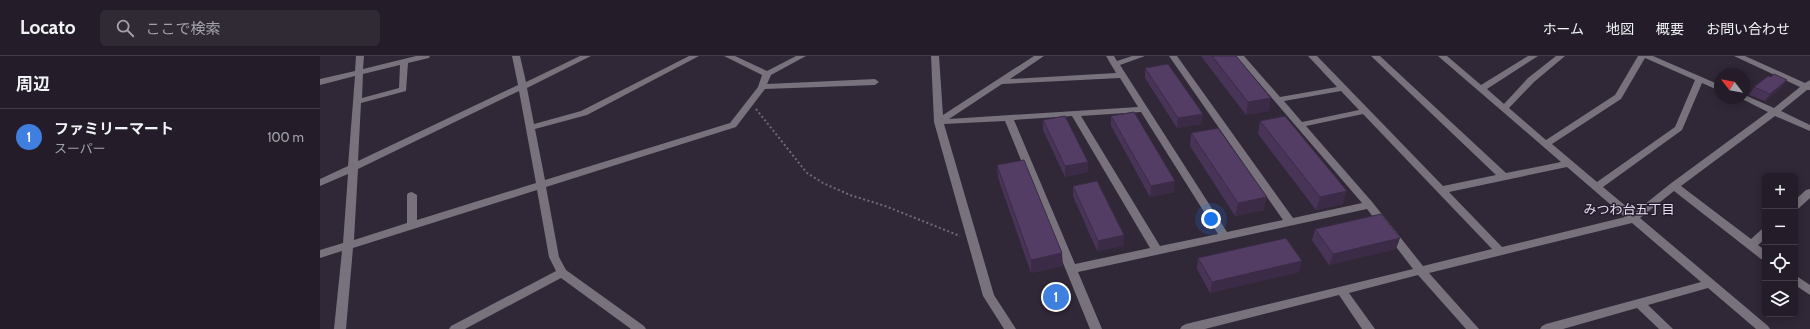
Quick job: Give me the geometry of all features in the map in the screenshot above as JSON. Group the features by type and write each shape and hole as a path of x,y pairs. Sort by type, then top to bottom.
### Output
{"street":[{"path":"340,329 348,245 360,56"},
{"path":"320,82 426,56"},
{"path":"516,56 554,257 562,273 640,329"},
{"path":"320,183 587,56"},
{"path":"530,128 584,113 695,56"},
{"path":"728,56 767,74"},
{"path":"320,254 733,125 762,87 767,74 802,56"},
{"path":"935,56 939,122 989,296 1010,329"},
{"path":"939,122 1040,56"},
{"path":"1141,56 1112,60 1225,237"},
{"path":"1173,56 1291,222"},
{"path":"1240,56 1369,205 1421,271 1473,329"},
{"path":"1312,56 1500,251"},
{"path":"1375,56 1504,178"},
{"path":"1442,56 1764,329"},
{"path":"1481,89 1534,56"},
{"path":"1504,109 1531,80 1561,56"},
{"path":"1546,144 1618,97 1642,56"},
{"path":"1646,56 1714,85"},
{"path":"1186,329 1633,219 1674,186 1808,86 1738,56"},
{"path":"357,102 402,89 404,61"},
{"path":"1000,82 1122,75"},
{"path":"1597,187 1679,128 1700,79"},
{"path":"762,87 875,82"},
{"path":"1278,100 1343,88"},
{"path":"1750,100 1776,111 1810,128"},
{"path":"939,122 1144,109"},
{"path":"1299,124 1366,112"},
{"path":"1075,113 1157,251"},
{"path":"1008,117 1096,329"},
{"path":"1441,190 1568,164"},
{"path":"1674,186 1762,254"},
{"path":"1798,203 1810,192"},
{"path":"412,195 412,225"},
{"path":"1072,269 1369,205"},
{"path":"1751,245 1762,236"},
{"path":"455,329 562,273"},
{"path":"1546,329 1571,326 1639,303 1711,283"},
{"path":"1341,290 1369,329"},
{"path":"1639,303 1667,329"}],"path":[{"path":"750,103 807,173 823,184 850,195 885,206 974,242"}],"building":[{"path":"1212,56 1236,56 1271,98 1248,102"},
{"path":"1168,64 1203,114 1178,118 1145,68"},
{"path":"1774,74 1787,80 1770,94 1754,87 1768,76 1771,77"},
{"path":"1134,112 1175,181 1151,186 1111,116"},
{"path":"1065,116 1088,162 1065,166 1043,120"},
{"path":"1285,116 1347,191 1320,197 1260,121"},
{"path":"1218,128 1267,197 1238,203 1191,133"},
{"path":"1024,160 1062,253 1031,260 997,165"},
{"path":"1097,181 1124,235 1098,241 1073,186"},
{"path":"1381,214 1400,238 1333,254 1315,229"},
{"path":"1286,238 1302,261 1212,282 1198,258"}],"place":[{"name":"ファミリーマート","path":"1056,297"}],"district":[{"name":"みつわ台五丁目","path":"1629,209"}]}
